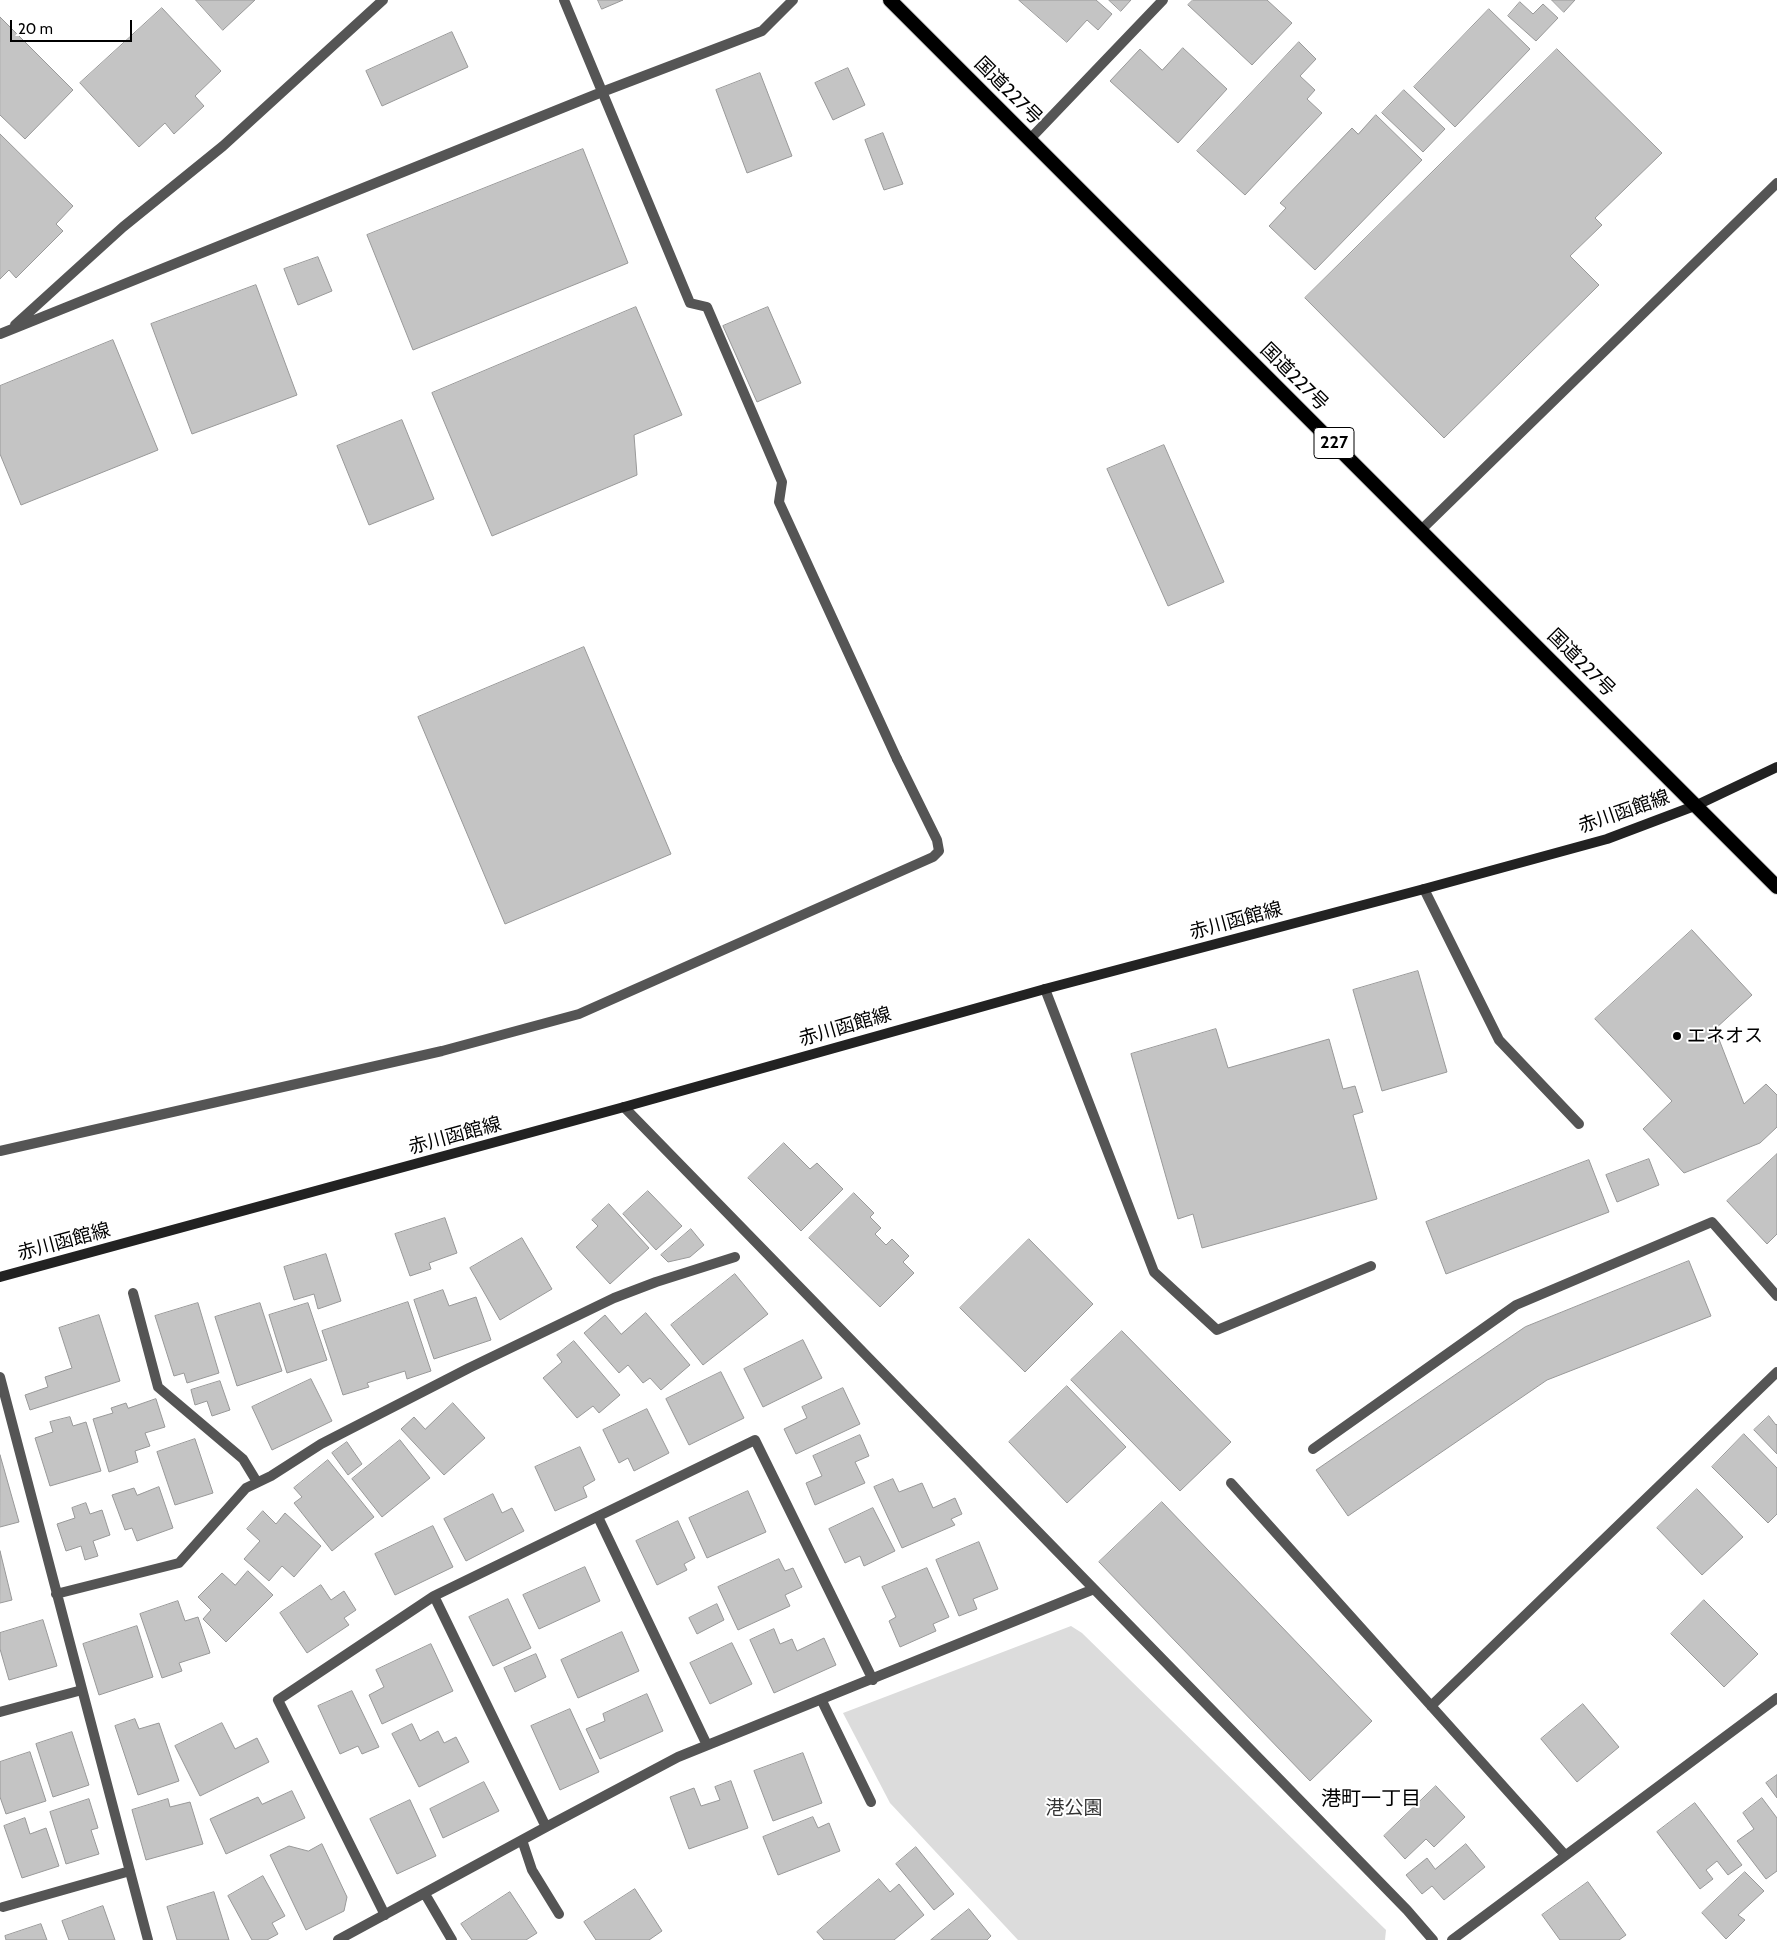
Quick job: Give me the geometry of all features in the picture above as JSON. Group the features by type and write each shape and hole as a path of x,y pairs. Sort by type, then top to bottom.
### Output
{"highway":[{"name":"国道227号","path":"890,0 1777,887"}],"main road":[{"name":"赤川函館線","path":"0,1277 624,1108 1045,989 1424,890 1607,839 1697,805 1777,767"}],"street":[{"path":"10,330 122,227 223,146 383,0"},
{"path":"0,1151 442,1051 579,1014 933,857 939,850 937,840 897,759 779,502 782,482 707,307 690,303 564,0"},
{"path":"0,334 602,92 762,31 793,0"},
{"path":"1030,139 1163,0"},
{"path":"1421,530 1777,183"},
{"path":"1424,890 1499,1040 1580,1124"},
{"path":"1045,989 1154,1272 1216,1330 1371,1266"},
{"path":"624,1108 1407,1910 1434,1940"},
{"path":"1313,1449 1516,1304 1712,1222 1777,1296"},
{"path":"56,1594 179,1563 246,1488 271,1476 321,1444 469,1368 614,1298 656,1282 735,1257"},
{"path":"133,1293 158,1387 243,1459 257,1482"},
{"path":"1431,1706 1777,1372"},
{"path":"0,1377 148,1940"},
{"path":"385,1915 278,1700 434,1596 755,1440 872,1680"},
{"path":"1231,1483 1566,1855"},
{"path":"598,1517 706,1745"},
{"path":"338,1940 678,1757 1094,1589"},
{"path":"434,1596 546,1827"},
{"path":"0,1712 82,1690"},
{"path":"1452,1940 1777,1698"},
{"path":"822,1700 870,1802"},
{"path":"522,1840 532,1870 559,1914"},
{"path":"3,1908 130,1871"},
{"path":"425,1894 452,1940"}],"green space":[{"name":"港公園","path":"1071,1626 1082,1633 1386,1930 1385,1940 1018,1940 890,1803 843,1713"}],"building":[{"path":"196,0 255,0 223,30"},
{"path":"598,0 623,0 602,9"},
{"path":"1019,0 1096,0 1112,14 1098,30 1087,20 1067,42"},
{"path":"1109,0 1131,0 1121,11"},
{"path":"1193,0 1267,0 1292,23 1252,65 1188,5"},
{"path":"1552,0 1575,0 1564,12"},
{"path":"1520,2 1533,14 1543,4 1558,18 1536,41 1508,16"},
{"path":"162,8 221,71 195,96 204,106 174,134 165,123 139,147 80,83"},
{"path":"1489,9 1530,49 1455,127 1414,87"},
{"path":"0,17 73,90 25,139 0,115"},
{"path":"452,32 468,67 382,106 366,71"},
{"path":"1299,42 1316,59 1300,76 1315,90 1307,99 1322,113 1245,195 1197,151"},
{"path":"1183,48 1227,89 1178,143 1110,81 1140,49 1162,70"},
{"path":"1557,49 1662,153 1595,218 1602,225 1570,256 1599,285 1444,438 1305,298"},
{"path":"848,68 865,105 833,120 815,83"},
{"path":"760,73 792,156 747,173 716,90"},
{"path":"1404,90 1445,129 1423,152 1382,113"},
{"path":"1376,115 1422,160 1315,270 1269,226 1286,208 1280,203 1352,128 1358,134"},
{"path":"883,133 903,184 884,190 865,140"},
{"path":"0,134 73,206 56,224 63,231 16,278 9,270 0,279"},
{"path":"583,149 628,263 413,350 367,235"},
{"path":"318,257 332,291 298,305 284,269"},
{"path":"256,285 297,395 192,434 151,324"},
{"path":"636,307 682,415 634,435 637,475 492,536 432,393"},
{"path":"768,307 801,383 757,402 723,326"},
{"path":"113,340 158,450 21,505 0,454 0,386"},
{"path":"402,420 434,499 369,525 337,446"},
{"path":"1164,445 1224,582 1168,606 1107,469"},
{"path":"584,647 671,854 505,924 418,717"},
{"path":"1692,930 1752,995 1715,1029 1744,1104 1766,1084 1777,1095 1777,1127 1760,1143 1684,1173 1643,1129 1672,1101 1595,1019"},
{"path":"1418,971 1447,1072 1382,1091 1353,990"},
{"path":"1216,1029 1228,1068 1329,1039 1343,1089 1355,1086 1363,1112 1353,1115 1377,1199 1202,1248 1193,1214 1178,1219 1131,1054"},
{"path":"784,1143 810,1169 817,1163 843,1189 801,1231 748,1178"},
{"path":"1777,1154 1777,1234 1767,1244 1727,1201"},
{"path":"1649,1159 1659,1185 1617,1202 1606,1175"},
{"path":"1589,1160 1609,1212 1446,1274 1426,1222"},
{"path":"648,1191 682,1226 656,1250 623,1214"},
{"path":"854,1193 874,1213 870,1217 881,1228 875,1234 886,1245 892,1239 909,1256 903,1262 914,1273 880,1307 809,1238"},
{"path":"609,1204 649,1248 610,1284 576,1247 598,1226 592,1220"},
{"path":"445,1218 457,1253 429,1263 431,1269 410,1276 395,1234"},
{"path":"691,1229 704,1245 690,1257 668,1262 661,1255"},
{"path":"522,1238 552,1289 500,1320 470,1268"},
{"path":"1029,1239 1093,1304 1025,1372 960,1308"},
{"path":"326,1254 341,1301 318,1309 314,1294 294,1300 284,1267"},
{"path":"1689,1261 1711,1316 1547,1380 1348,1516 1316,1470 1525,1327"},
{"path":"735,1274 768,1314 703,1365 671,1325"},
{"path":"443,1290 449,1306 476,1297 491,1340 434,1359 414,1300"},
{"path":"408,1302 431,1371 407,1379 405,1371 367,1383 369,1387 343,1395 322,1331"},
{"path":"198,1303 219,1373 187,1383 184,1373 174,1376 155,1316"},
{"path":"260,1303 282,1371 237,1386 215,1317"},
{"path":"308,1303 327,1360 287,1373 269,1315"},
{"path":"646,1313 690,1365 661,1390 650,1378 643,1383 628,1365 619,1373 584,1333 605,1315 621,1334"},
{"path":"99,1315 120,1381 30,1410 25,1395 48,1387 45,1377 72,1368 59,1328"},
{"path":"1122,1331 1231,1442 1180,1491 1071,1380"},
{"path":"803,1340 822,1378 763,1407 744,1369"},
{"path":"574,1341 620,1395 599,1413 593,1406 577,1418 543,1378 562,1362 557,1355"},
{"path":"721,1372 744,1418 689,1445 666,1399"},
{"path":"311,1379 332,1421 272,1450 252,1407"},
{"path":"220,1381 230,1410 212,1416 207,1401 195,1405 191,1390"},
{"path":"1067,1386 1126,1447 1067,1503 1009,1442"},
{"path":"843,1388 860,1424 796,1454 784,1429 807,1418 802,1407"},
{"path":"156,1399 165,1427 145,1433 150,1446 135,1451 138,1462 109,1472 93,1419 113,1413 111,1408 126,1403 128,1408"},
{"path":"453,1403 485,1438 444,1475 401,1429 414,1417 425,1429"},
{"path":"647,1409 669,1453 634,1471 628,1458 619,1463 603,1430"},
{"path":"1769,1416 1777,1424 1777,1454 1754,1430"},
{"path":"70,1417 73,1426 86,1422 101,1471 50,1486 35,1438 53,1432 50,1422"},
{"path":"1744,1434 1777,1468 1777,1514 1768,1523 1712,1467"},
{"path":"860,1435 869,1456 855,1462 865,1483 815,1505 806,1483 822,1476 813,1456"},
{"path":"195,1439 213,1493 175,1505 157,1452"},
{"path":"400,1440 430,1478 382,1517 352,1479"},
{"path":"347,1442 362,1464 348,1475 332,1453"},
{"path":"580,1447 595,1480 583,1487 587,1497 555,1511 535,1467"},
{"path":"0,1455 19,1522 0,1527"},
{"path":"328,1460 374,1517 332,1551 294,1503 302,1497 294,1488"},
{"path":"893,1479 899,1492 922,1483 933,1508 955,1498 962,1514 951,1519 955,1525 902,1548 874,1487"},
{"path":"159,1487 173,1528 137,1541 132,1528 125,1530 112,1495 134,1488 137,1495"},
{"path":"1697,1489 1743,1537 1702,1575 1657,1528"},
{"path":"748,1491 766,1532 707,1558 689,1518"},
{"path":"493,1494 502,1513 512,1508 524,1531 466,1561 444,1519"},
{"path":"1162,1502 1372,1721 1310,1781 1099,1562"},
{"path":"86,1503 90,1514 102,1510 110,1535 93,1541 98,1556 85,1560 81,1546 66,1551 57,1524 75,1518 72,1508"},
{"path":"873,1508 895,1551 864,1566 860,1556 845,1563 829,1529"},
{"path":"263,1511 276,1524 285,1513 321,1546 294,1577 282,1566 269,1581 244,1559 260,1541 247,1529"},
{"path":"678,1521 695,1558 684,1564 687,1570 657,1585 636,1541"},
{"path":"433,1526 453,1567 395,1595 375,1554"},
{"path":"979,1542 998,1589 973,1599 977,1609 959,1616 936,1560"},
{"path":"0,1551 12,1600 0,1603"},
{"path":"779,1559 785,1571 793,1568 802,1587 785,1595 790,1606 738,1630 718,1587"},
{"path":"585,1567 600,1601 539,1629 523,1595"},
{"path":"927,1568 949,1617 933,1624 936,1631 900,1647 889,1621 896,1617 882,1587"},
{"path":"248,1571 273,1595 226,1642 203,1619 211,1610 198,1597 222,1573 235,1585"},
{"path":"321,1585 331,1600 344,1591 356,1610 344,1618 349,1625 307,1653 280,1613"},
{"path":"508,1599 531,1648 493,1666 469,1617"},
{"path":"1704,1600 1758,1654 1724,1687 1671,1634"},
{"path":"178,1601 185,1621 198,1617 210,1653 179,1663 182,1671 162,1678 140,1614"},
{"path":"717,1604 724,1620 697,1634 689,1618"},
{"path":"43,1620 57,1666 9,1680 0,1649 0,1633"},
{"path":"137,1626 153,1677 99,1695 83,1644"},
{"path":"774,1629 780,1644 792,1639 797,1651 824,1638 836,1665 774,1693 750,1640"},
{"path":"622,1632 639,1671 578,1698 561,1660"},
{"path":"732,1643 752,1684 710,1704 690,1663"},
{"path":"431,1644 453,1691 382,1724 369,1695 384,1687 376,1670"},
{"path":"536,1654 546,1677 515,1692 504,1668"},
{"path":"352,1691 379,1747 362,1754 358,1746 340,1754 318,1706"},
{"path":"647,1694 663,1731 600,1759 586,1729 605,1721 603,1714"},
{"path":"1583,1704 1619,1747 1577,1782 1541,1739"},
{"path":"570,1709 599,1772 560,1790 531,1726"},
{"path":"135,1719 139,1729 159,1723 179,1781 138,1795 115,1726"},
{"path":"222,1723 235,1749 257,1738 269,1762 200,1796 175,1746"},
{"path":"412,1724 420,1741 438,1731 444,1743 456,1737 469,1762 419,1787 392,1734"},
{"path":"72,1732 89,1785 53,1797 36,1744"},
{"path":"30,1752 46,1801 6,1814 0,1797 0,1762"},
{"path":"803,1753 822,1803 773,1821 754,1771"},
{"path":"1777,1775 1777,1798 1766,1783"},
{"path":"731,1781 748,1828 689,1849 670,1797 694,1788 701,1806 720,1800 715,1787"},
{"path":"484,1782 499,1811 443,1838 430,1809"},
{"path":"1436,1786 1465,1817 1434,1847 1426,1839 1405,1859 1384,1836"},
{"path":"292,1791 305,1818 226,1854 210,1819 258,1797 262,1804"},
{"path":"1762,1798 1777,1818 1777,1871 1766,1879 1737,1841 1754,1829 1743,1813"},
{"path":"89,1799 98,1828 91,1830 99,1854 66,1864 50,1812"},
{"path":"168,1799 170,1807 190,1802 203,1844 146,1860 132,1810"},
{"path":"410,1800 436,1856 397,1874 370,1819"},
{"path":"1695,1803 1742,1865 1728,1875 1717,1861 1706,1870 1713,1879 1700,1889 1657,1832"},
{"path":"813,1817 818,1828 829,1823 840,1851 778,1875 763,1837"},
{"path":"25,1818 30,1834 46,1828 59,1866 22,1878 4,1826"},
{"path":"322,1844 347,1897 344,1911 306,1930 270,1855 289,1846 308,1851"},
{"path":"1466,1844 1485,1867 1444,1900 1432,1886 1422,1894 1406,1875 1427,1858 1435,1869"},
{"path":"916,1847 954,1894 934,1910 896,1864"},
{"path":"1745,1872 1764,1891 1738,1915 1745,1920 1726,1939 1702,1913"},
{"path":"263,1876 285,1916 272,1923 278,1934 267,1940 252,1940 228,1896"},
{"path":"879,1879 890,1892 899,1884 924,1915 894,1940 824,1940 817,1932"},
{"path":"1588,1882 1626,1935 1619,1940 1560,1940 1542,1915"},
{"path":"635,1889 662,1931 649,1940 596,1940 584,1922"},
{"path":"214,1892 229,1940 177,1940 167,1907"},
{"path":"510,1892 537,1933 526,1940 472,1940 461,1924"},
{"path":"103,1906 115,1940 69,1940 62,1921"},
{"path":"969,1909 991,1936 987,1940 931,1940"},
{"path":"41,1924 47,1940 6,1940 5,1936"}],"place":[{"name":"エネオス","path":"1677,1036"}],"district":[{"name":"港町一丁目","path":"1371,1799"}]}
